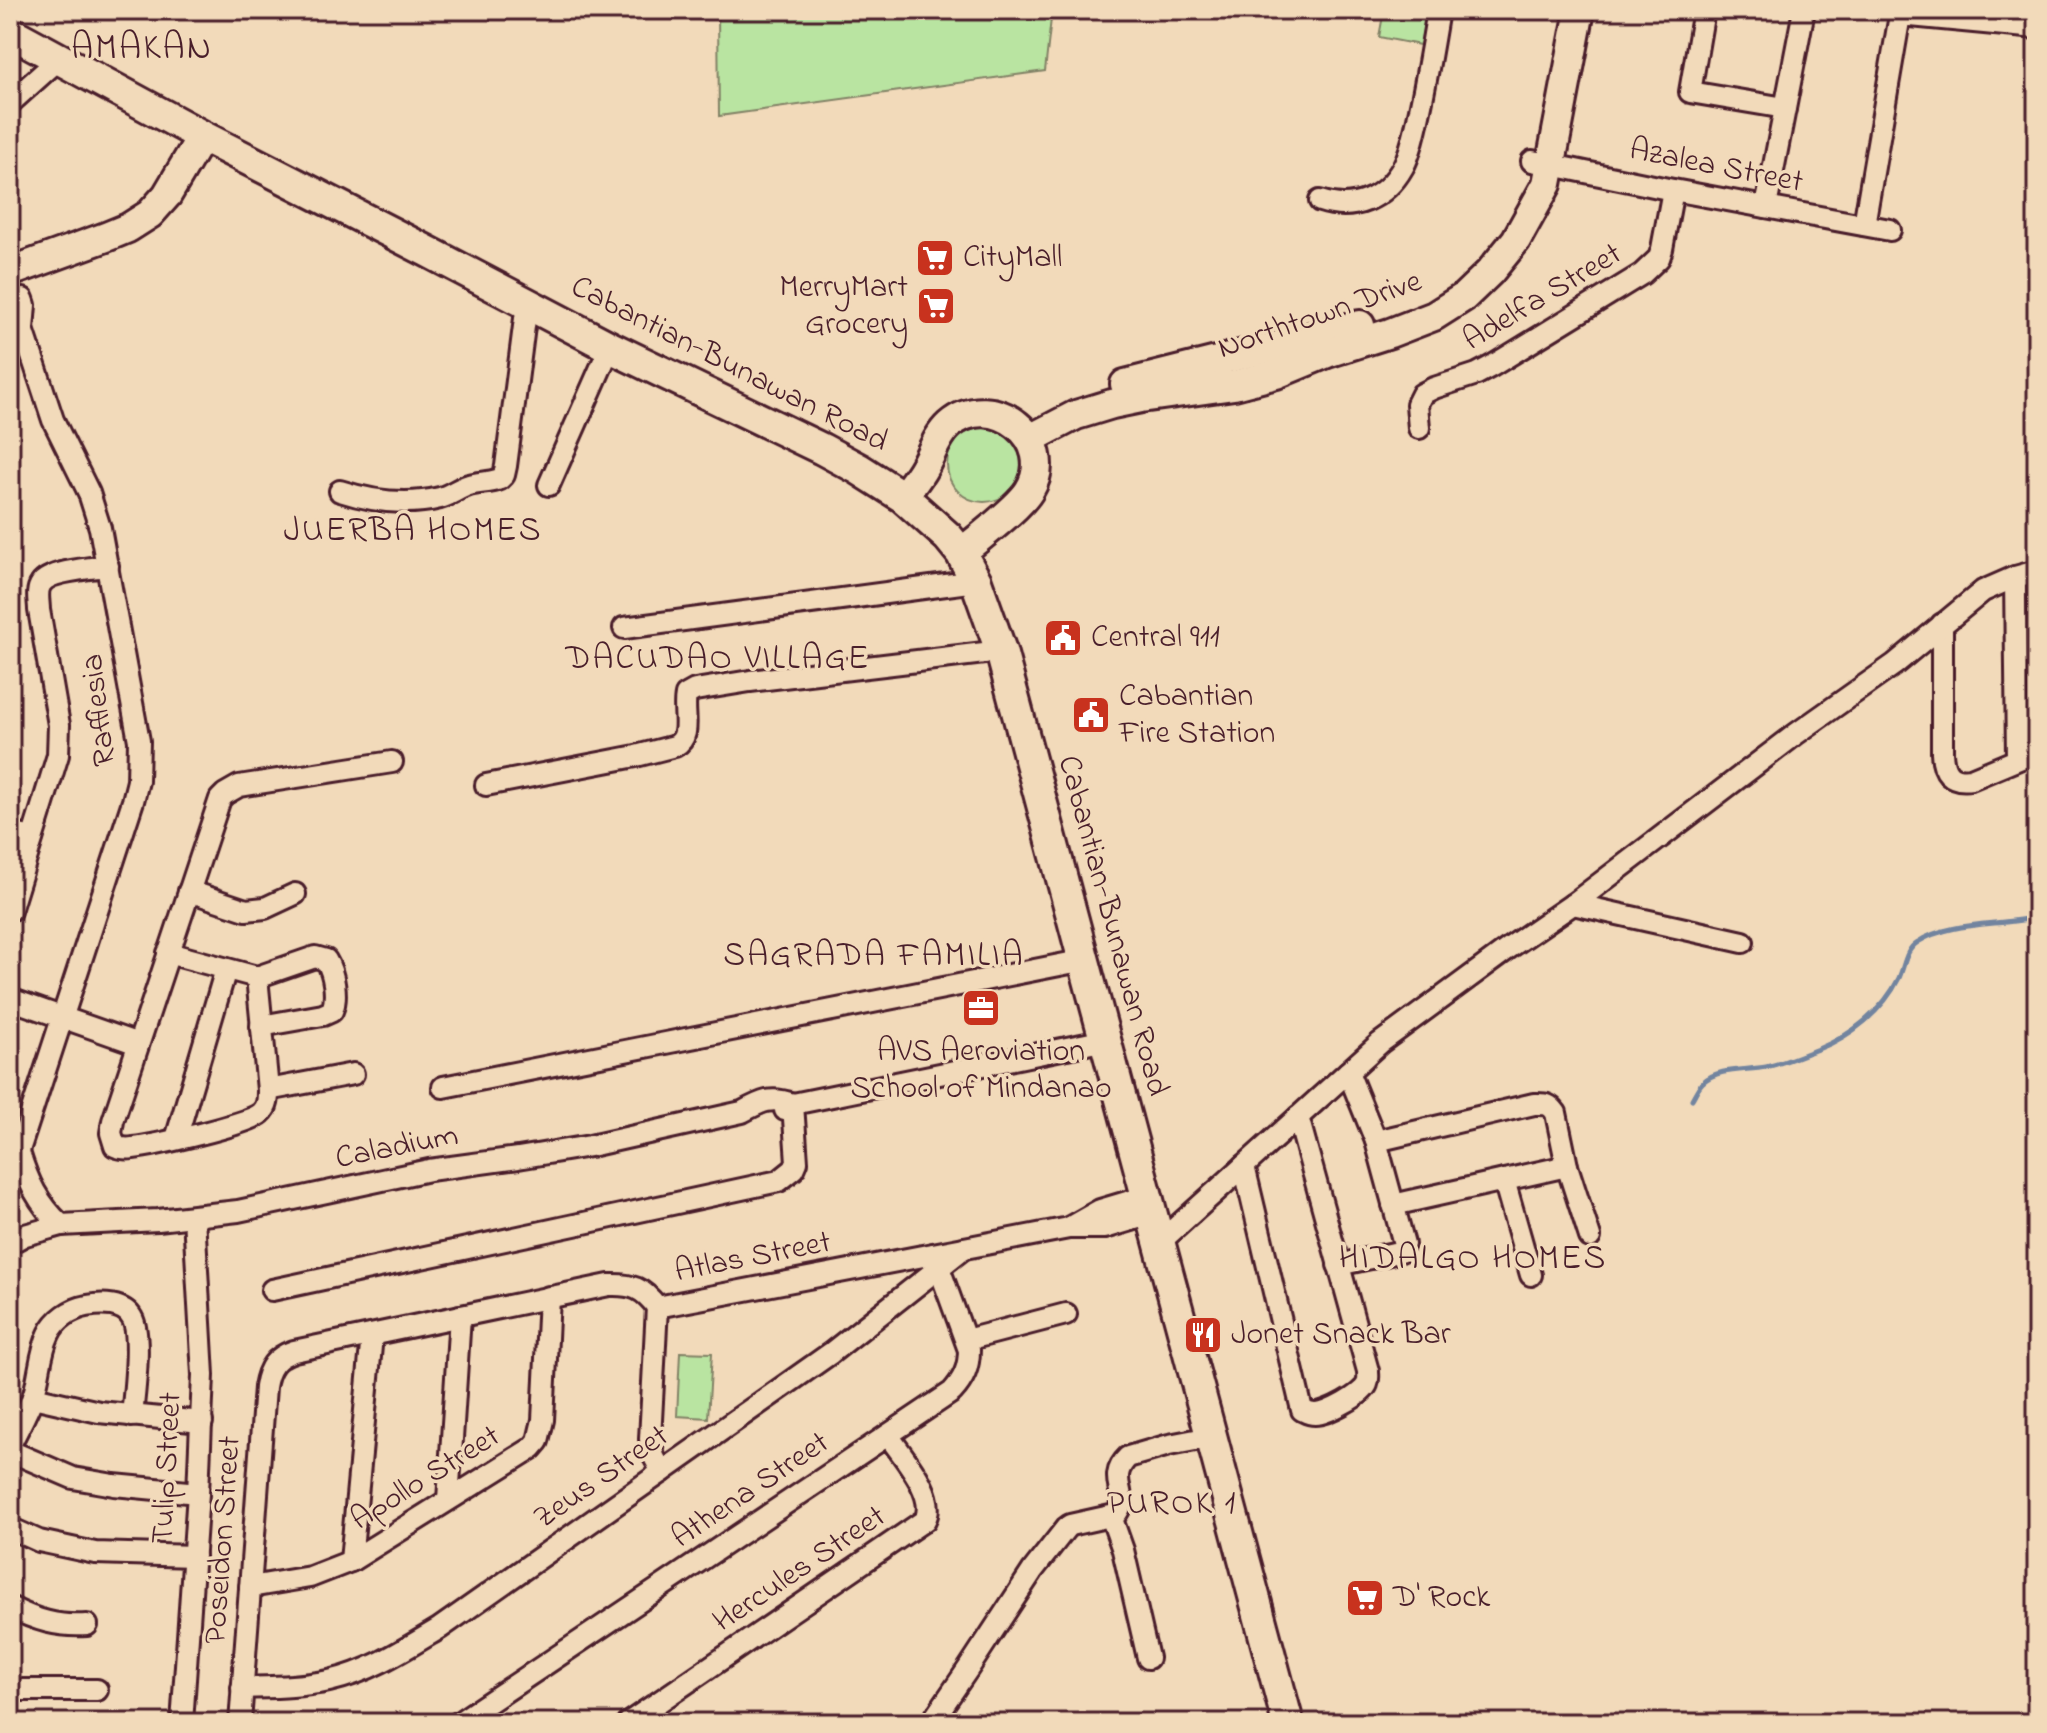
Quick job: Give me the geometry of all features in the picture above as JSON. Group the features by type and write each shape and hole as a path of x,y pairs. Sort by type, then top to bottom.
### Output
{"main road":[{"name":"Cabantian-Bunawan Road","path":"10,32 202,136 610,347 859,469 903,497 936,525 961,553 976,581 1001,651 1288,1723"}],"street":[{"path":"1320,201 1332,205 1360,204 1377,195 1403,167 1424,93 1438,10"},
{"name":"Northtown Drive","path":"1541,163 1561,10"},
{"name":"Northtown Drive","path":"1024,432 1073,407 1094,392 1387,318 1425,300 1454,280 1478,260 1501,232 1541,163 1580,10"},
{"path":"1704,10 1690,92 1785,108"},
{"path":"1766,207 1804,10"},
{"path":"1864,225 1900,15 2037,28"},
{"path":"10,103 60,58"},
{"path":"15,289 150,214 167,195 202,136"},
{"name":"Azalea Street","path":"1541,163 1890,230"},
{"name":"Adelfa Street","path":"1419,428 1416,414 1422,394 1485,370 1653,266 1662,249 1673,190"},
{"name":"Rafflesia","path":"10,1178 138,781 139,741 100,528 89,493 53,420 23,329 25,305 15,289"},
{"path":"340,491 367,499 421,501 447,496 465,486 500,479 504,475 527,303"},
{"path":"549,485 610,347"},
{"path":"903,497 924,468 941,435 960,418 972,414 997,414 1009,418 1024,432 1036,460 1034,481 1029,491 961,553"},
{"path":"10,911 58,755 60,739 39,610 39,591 46,579 56,575 108,566"},
{"path":"1153,1217 1244,1166 1380,1043 1573,904 1796,734 1895,664 1983,591 2037,571"},
{"path":"2015,577 2017,759"},
{"path":"624,628 976,581"},
{"path":"1942,624 1942,765 1946,773 1963,780 1971,779 2037,748"},
{"path":"486,785 675,746 686,736 686,695 695,690 1001,651"},
{"path":"257,977 268,1090 265,1110 251,1120 176,1139 136,1148 115,1146 111,1133 113,1121 220,799 232,789 251,784 392,762"},
{"path":"10,833 32,838"},
{"path":"189,891 246,910 265,908 295,894"},
{"path":"1573,904 1743,942"},
{"path":"168,953 257,977 308,959 326,960 330,967 335,1002 332,1011 261,1026"},
{"path":"443,1087 1085,960"},
{"path":"176,1139 226,969"},
{"path":"10,999 138,1044"},
{"name":"Caladium","path":"10,1243 25,1235 61,1225 194,1217 270,1206 429,1170 590,1146 742,1112 760,1102 779,1099 793,1104 1106,1040"},
{"path":"1338,1265 1401,1251 1404,1244 1376,1141 1348,1072"},
{"path":"268,1090 353,1074"},
{"path":"272,1290 779,1181 794,1169 797,1162 793,1104"},
{"path":"1376,1141 1534,1104 1551,1106 1556,1113 1567,1166 1590,1237"},
{"path":"1244,1166 1302,1410 1318,1415 1361,1393 1369,1380 1298,1117"},
{"path":"19,1152 38,1200 61,1225"},
{"path":"1393,1205 1567,1166"},
{"path":"1504,1180 1531,1275"},
{"name":"Zeus Street","path":"242,1688 329,1681 362,1671 440,1628 831,1353 936,1261 964,1248 1069,1228 1100,1210 1153,1217"},
{"name":"Tulip Street","path":"182,1723 202,1422 203,1375 194,1217"},
{"name":"Atlas Street","path":"273,1363 294,1351 609,1285 631,1286 640,1290 657,1307 936,1261"},
{"name":"Athena Street","path":"458,1723 952,1392 961,1382 969,1360 966,1340 936,1261"},
{"name":"Apollo Street","path":"250,1587 310,1577 351,1561 532,1448 538,1441 543,1420 549,1297"},
{"path":"10,1445 33,1397 48,1335 57,1322 74,1309 90,1305 120,1307 132,1316 137,1348 132,1416"},
{"path":"657,1307 650,1439 662,1472"},
{"path":"966,1340 1066,1314"},
{"path":"448,1500 460,1316"},
{"path":"351,1561 372,1335"},
{"name":"Poseidon Street","path":"240,1723 265,1387 273,1363"},
{"path":"33,1397 99,1412 202,1422"},
{"name":"Hercules Street","path":"628,1723 925,1520 929,1513 926,1493 888,1435"},
{"path":"931,1723 1033,1570 1066,1528 1115,1515 1120,1510 1122,1500 1117,1476 1123,1462 1128,1457 1169,1445 1211,1437"},
{"path":"10,1451 73,1478 198,1493"},
{"path":"1112,1519 1123,1550 1148,1658"},
{"path":"10,1528 39,1541 95,1553 194,1556"},
{"path":"10,1607 45,1622 87,1625"},
{"path":"10,1690 97,1690"}],"green space":[{"path":"718,10 1052,10 1045,71 719,116"},
{"path":"1384,10 1427,10 1420,45 1379,37"},
{"path":"984,428 998,431 1010,439 1018,451 1021,465 1018,479 1010,491 998,499 984,502 970,499 958,491 950,479 947,465 950,451 958,439 970,431"},
{"path":"680,1352 712,1353 708,1418 677,1416"}],"waterway":[{"path":"1692,1099 1702,1083 1716,1074 1779,1063 1830,1044 1854,1030 1875,1012 1892,990 1914,945 1931,935 1960,927 2037,917"}],"place":[{"name":"CityMall","path":"935,258"},
{"name":"MerryMart Grocery","path":"936,306"},
{"name":"Central 911","path":"1063,638"},
{"name":"Cabantian Fire Station","path":"1091,715"},
{"name":"AVS Aeroviation School of Mindanao","path":"981,1008"},
{"name":"Jonet Snack Bar","path":"1203,1335"},
{"name":"D' Rock","path":"1365,1598"}],"district":[{"name":"AMAKAN","path":"142,49"},
{"name":"JUERBA HOMES","path":"413,532"},
{"name":"DACUDAO VILLAGE","path":"718,660"},
{"name":"SAGRADA FAMILIA","path":"874,957"},
{"name":"HIDALGO HOMES","path":"1473,1260"},
{"name":"PUROK 1","path":"1172,1505"}]}
